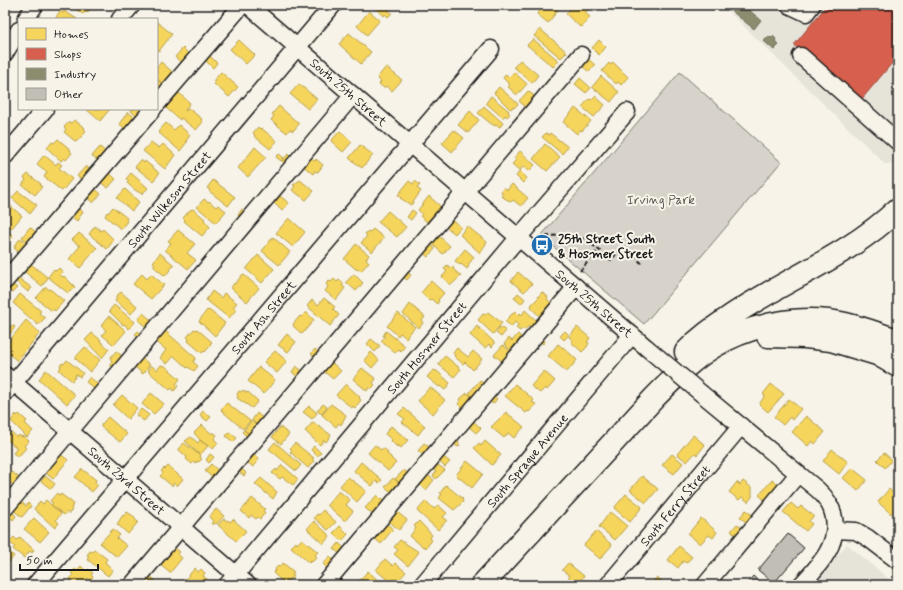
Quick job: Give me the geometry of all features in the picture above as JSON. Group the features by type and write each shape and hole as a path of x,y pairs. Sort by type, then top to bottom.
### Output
{"highway":[{"path":"655,397 680,359 711,329 748,304 844,250 877,228 898,209"},
{"path":"794,321 818,314 836,314 867,320 898,329"},
{"path":"482,585 655,397 685,367 712,347 734,335 757,327 776,323 812,320 844,324 898,340"},
{"path":"712,347 749,336 806,336 831,340 877,354 898,366"}],"street":[{"path":"27,18 34,5"},
{"path":"121,18 132,5"},
{"path":"158,103 242,5"},
{"name":"South 25th Street","path":"248,5 647,348 823,494 831,505 835,530"},
{"name":"South Wilkeson Street","path":"8,384 333,5"},
{"path":"789,5 806,13 812,5"},
{"path":"5,53 18,32"},
{"name":"South Ash Street","path":"35,585 491,49"},
{"path":"132,585 581,55"},
{"path":"801,56 898,142"},
{"path":"5,508 353,95"},
{"path":"5,156 44,110"},
{"path":"5,281 152,110"},
{"name":"South Hosmer Street","path":"231,580 518,238 627,112"},
{"path":"324,585 576,287"},
{"name":"South Sprague Avenue","path":"422,585 632,335"},
{"name":"South 23rd Street","path":"8,384 70,431 181,527 231,580 248,585"},
{"name":"South Ferry Street","path":"608,585 740,426"},
{"path":"705,585 798,474"},
{"path":"801,585 826,555 834,538 835,530 851,530 860,533 898,561"}],"path":[{"path":"539,237 573,234 585,239 611,260 622,247 644,265"},
{"path":"580,271 598,250"}],"shaded area":[{"path":"722,5 898,5 898,163 885,164"},
{"path":"847,544 896,585 814,585"}],"green space":[{"name":"Irving Park","path":"680,72 781,162 644,324 541,236"}],"building: Homes":[{"path":"69,5 93,5 87,13 85,12 83,14"},
{"path":"375,5 393,5 388,10 392,13 388,17 385,14 384,16 374,7"},
{"path":"545,5 552,5 558,10 548,23 537,14"},
{"path":"574,5 580,7 582,5 588,10 585,13 590,17 582,27 580,27 566,14"},
{"path":"60,11 63,13 64,11 75,18 58,18 56,17"},
{"path":"369,11 380,20 367,35 357,26"},
{"path":"158,23 172,34 158,50"},
{"path":"540,29 567,52 561,58 534,36"},
{"path":"349,33 371,52 361,64 339,44"},
{"path":"533,39 559,61 553,67 527,45"},
{"path":"239,40 255,55 246,64 230,49"},
{"path":"599,40 606,47 599,55 592,48"},
{"path":"183,48 192,57 184,65 175,57"},
{"path":"210,56 217,63 213,68 205,60"},
{"path":"587,58 595,65 589,72 581,65"},
{"path":"520,60 538,75 532,83 514,67"},
{"path":"161,62 176,75 166,86 158,80 158,66"},
{"path":"613,62 628,77 621,85 618,82 616,84 602,71 609,63 611,65"},
{"path":"386,67 402,80 392,91 386,86 384,88 379,84 381,82 377,78"},
{"path":"221,72 238,87 229,97 214,84 215,82 213,81"},
{"path":"514,72 527,84 517,95 508,87 510,85 503,78 506,74 509,77"},
{"path":"601,76 619,92 611,102 592,87"},
{"path":"580,78 591,88 586,93 575,84"},
{"path":"158,80 164,86 158,91"},
{"path":"299,84 317,99 308,109 290,94"},
{"path":"499,87 518,104 514,108 509,108 494,93"},
{"path":"528,91 538,99 529,110 519,101"},
{"path":"179,93 190,103 185,110 186,111 188,108 202,119 201,120 203,122 196,130 181,118 180,120 166,108"},
{"path":"491,96 509,111 508,112 510,114 507,117 505,115 503,118 486,103"},
{"path":"595,96 605,105 594,117 582,107 589,99 591,100"},
{"path":"279,106 299,124 293,131 290,129 287,133 271,120 274,116 272,114"},
{"path":"484,106 503,123 500,127 490,123 478,113"},
{"path":"575,108 591,121 582,131 580,130 577,134 563,122"},
{"path":"87,110 109,110 100,121"},
{"path":"139,110 142,112 138,117 131,111"},
{"path":"470,111 479,120 468,133 458,125"},
{"path":"128,112 137,119 127,130 119,124"},
{"path":"74,120 85,128 84,129 86,131 76,142 64,132 66,129 64,127 69,122 71,123"},
{"path":"166,123 174,130 179,125 190,135 180,151 158,132"},
{"path":"258,127 277,141 270,149 254,136 255,135 253,133"},
{"path":"454,130 464,138 452,152 442,143"},
{"path":"340,131 352,142 343,152 331,141"},
{"path":"546,133 549,135 550,133 568,147 562,154 542,137"},
{"path":"58,139 71,150 70,151 72,153 66,160 64,158 61,161 47,148 52,142 54,143"},
{"path":"151,142 159,148 163,144 175,155 165,169 143,151"},
{"path":"545,144 560,157 547,171 533,159"},
{"path":"360,145 373,155 362,168 349,158"},
{"path":"100,147 108,154 101,163 92,156"},
{"path":"255,147 266,157 248,177 238,168"},
{"path":"520,151 535,165 529,171 523,166 520,171 512,164 516,160 514,158"},
{"path":"279,154 284,158 281,161 276,157"},
{"path":"288,154 296,161 290,168 282,161"},
{"path":"44,155 56,165 58,162 62,165 59,168 72,179 62,191 44,177 47,172 37,164"},
{"path":"309,156 315,161 316,159 323,165 318,172 315,171 313,174 302,165"},
{"path":"141,160 144,163 145,161 159,174 153,181 135,167"},
{"path":"86,166 93,172 85,182 77,176"},
{"path":"520,171 527,178 523,183 516,176"},
{"path":"108,172 116,179 108,188 100,182"},
{"path":"131,173 148,188 142,194 127,183 129,181 126,179"},
{"path":"28,174 41,184 40,185 42,187 35,195 22,185 26,180 24,178"},
{"path":"213,180 235,197 228,206 207,188"},
{"path":"300,180 314,191 306,200 292,190 295,186 293,185"},
{"path":"409,181 413,184 415,181 420,185 417,188 421,191 411,205 398,195"},
{"path":"512,184 528,198 521,206 513,200 511,202 501,196 503,193 501,192 504,187 507,190"},
{"path":"93,187 101,194 93,203 85,196"},
{"path":"125,189 139,202 132,211 117,198"},
{"path":"18,191 37,205 30,214 12,198"},
{"path":"280,196 289,203 282,211 274,203"},
{"path":"429,196 441,207 427,222 420,216 422,214 418,210"},
{"path":"204,199 216,207 218,205 226,211 216,223 197,207"},
{"path":"8,204 22,216 11,229 5,223 5,208"},
{"path":"75,206 83,212 77,221 68,214"},
{"path":"113,207 127,218 127,221 121,229 105,216"},
{"path":"193,209 205,219 204,220 210,227 202,236 184,221 185,220 183,218 190,210"},
{"path":"242,209 250,215 245,221 238,215"},
{"path":"412,210 416,213 411,220 407,217"},
{"path":"388,211 406,227 397,237 378,222"},
{"path":"289,218 305,232 293,247 276,233"},
{"path":"450,218 461,227 455,234 444,225"},
{"path":"95,226 101,231 103,229 114,240 107,249 89,234"},
{"path":"467,226 487,242 480,253 460,235"},
{"path":"30,227 39,235 31,245 22,237"},
{"path":"5,229 13,236 8,243 5,240"},
{"path":"373,229 384,238 372,252 361,243 367,236 365,234"},
{"path":"178,230 195,244 187,253 196,260 188,269 165,250 171,243 168,241"},
{"path":"79,233 97,248 80,268 69,259 80,246 72,240"},
{"path":"439,236 450,246 443,254 432,244"},
{"path":"273,237 290,252 279,265 262,251"},
{"path":"20,239 30,246 22,255 14,248"},
{"path":"356,244 369,255 366,259 369,262 361,271 358,269 357,270 344,259"},
{"path":"430,244 435,249 428,257 422,252"},
{"path":"465,249 474,257 467,269 455,261"},
{"path":"160,253 174,265 165,276 153,266 155,264 153,262"},
{"path":"258,255 274,269 262,283 246,269"},
{"path":"31,264 48,278 42,286 25,272"},
{"path":"447,265 454,268 453,269 461,276 451,285 442,277 447,271 444,269"},
{"path":"59,268 63,272 60,275 63,277 64,276 75,287 68,293 48,277 54,269 56,271"},
{"path":"406,271 411,275 407,280 402,276"},
{"path":"518,272 532,284 524,292 511,281"},
{"path":"142,274 147,279 151,274 164,285 151,299 133,284"},
{"path":"243,274 259,288 247,302 231,288"},
{"path":"354,274 363,283 356,291 346,282"},
{"path":"17,277 32,288 28,292 14,280"},
{"path":"334,279 337,282 339,280 344,284 342,286 345,288 336,300 325,291 328,287 326,284"},
{"path":"431,281 444,293 438,300 439,301 437,304 431,299 429,300 421,293"},
{"path":"12,284 17,288 12,293 7,289"},
{"path":"46,287 64,301 55,311 53,309 52,311 36,298"},
{"path":"212,291 221,298 224,293 237,303 233,307 236,310 229,318 206,300"},
{"path":"121,292 137,306 131,314 115,301 117,298 115,297"},
{"path":"542,292 548,297 547,299 554,306 543,319 531,308 531,305"},
{"path":"518,293 525,299 521,304 514,298"},
{"path":"20,294 41,311 39,313 45,318 38,325 13,303"},
{"path":"324,298 335,307 333,309 339,315 330,326 307,306 312,300 318,305"},
{"path":"410,304 425,317 419,328 403,314"},
{"path":"114,305 135,322 129,329 109,311"},
{"path":"207,310 225,323 215,336 199,321"},
{"path":"525,310 540,324 533,331 529,326 520,331 516,328 518,325 515,322 511,327 505,321 515,311 519,315 520,313 522,315"},
{"path":"306,312 314,320 302,334 293,326 293,324"},
{"path":"488,312 502,323 493,334 478,320 483,314 485,315"},
{"path":"143,313 152,321 147,328 138,320"},
{"path":"398,313 415,327 406,338 400,333 398,336 387,326"},
{"path":"109,316 126,331 114,345 102,335 106,330 101,326"},
{"path":"26,320 40,333 17,361 5,350 5,346"},
{"path":"5,324 9,328 12,325 15,327 5,341"},
{"path":"477,326 495,343 492,347 489,344 485,348 470,335"},
{"path":"500,327 506,331 501,337 496,333"},
{"path":"577,327 590,338 587,342 589,343 587,347 582,352 571,342 573,341 569,337"},
{"path":"163,329 196,358 193,362 198,366 194,371 188,367 187,368 174,356 167,364 160,358 166,350 154,340"},
{"path":"194,329 197,329 212,342 205,352 204,351 202,353 188,341 189,339 187,337"},
{"path":"138,331 144,337 141,340 135,334"},
{"path":"386,331 405,346 401,351 399,349 395,353 381,341 385,337 383,336"},
{"path":"565,331 569,335 564,340 560,336"},
{"path":"92,333 109,349 102,358 85,340"},
{"path":"287,334 296,342 288,352 278,345"},
{"path":"518,334 524,340 513,352 504,344 509,338 512,341"},
{"path":"540,336 545,341 543,344 537,340"},
{"path":"371,339 380,346 375,352 367,344"},
{"path":"558,344 577,360 567,372 548,356"},
{"path":"503,345 511,352 503,362 494,355"},
{"path":"85,347 100,360 90,372 75,358"},
{"path":"457,348 468,357 473,351 482,359 473,370 465,362 463,364 454,356 455,355 453,353"},
{"path":"315,349 321,354 317,359 311,354"},
{"path":"116,351 127,360 118,370 110,365 112,361 110,358"},
{"path":"275,351 287,361 277,373 264,362"},
{"path":"371,352 379,360 372,368 364,360"},
{"path":"445,356 461,369 454,377 438,364"},
{"path":"142,358 150,365 143,374 135,367"},
{"path":"67,360 83,373 80,377 76,374 72,381 59,370 62,363 64,364"},
{"path":"329,360 341,371 333,379 321,369"},
{"path":"161,365 164,365 180,379 176,384 178,386 174,391 172,388 170,390 148,371 152,366 157,370"},
{"path":"296,366 305,373 300,379 292,372"},
{"path":"259,367 275,380 264,394 248,381"},
{"path":"362,368 376,379 373,383 375,385 371,389 369,387 367,391 353,379"},
{"path":"46,370 75,395 67,404 39,379"},
{"path":"433,370 437,371 450,383 445,390 427,377"},
{"path":"544,371 555,381 547,390 545,388 540,393 531,386"},
{"path":"90,377 102,388 98,392 86,382"},
{"path":"480,380 487,387 476,400 469,393"},
{"path":"346,384 360,397 359,398 361,400 355,408 353,406 352,408 336,395"},
{"path":"515,384 534,400 532,402 536,404 529,412 528,411 526,413 505,396"},
{"path":"771,384 784,394 768,412 759,404 765,396 763,394"},
{"path":"430,387 445,400 433,414 418,401"},
{"path":"243,390 247,393 248,392 258,401 252,408 237,398 239,391 241,392"},
{"path":"151,393 164,404 154,414 142,404"},
{"path":"467,393 475,399 465,410 458,404 461,400 460,399"},
{"path":"122,395 137,408 128,419 113,405"},
{"path":"493,396 497,399 493,404 489,401"},
{"path":"789,399 801,409 792,420 790,417 783,425 774,417"},
{"path":"227,403 250,421 243,429 222,411 221,409"},
{"path":"323,404 327,407 322,414 317,411"},
{"path":"331,404 346,415 341,425 339,423 336,427 322,415"},
{"path":"309,406 317,413 312,419 303,412"},
{"path":"404,408 425,426 418,435 402,422 405,419 398,414"},
{"path":"141,409 149,415 144,421 136,415"},
{"path":"203,411 211,417 207,421 200,415"},
{"path":"506,412 524,427 514,438 508,433 504,438 491,427"},
{"path":"257,413 265,420 259,427 252,420"},
{"path":"16,414 17,416 19,414 27,421 25,423 33,431 27,437 11,421"},
{"path":"806,416 825,432 815,444 812,441 808,446 792,432"},
{"path":"108,417 127,434 120,442 101,427"},
{"path":"251,421 260,428 253,437 244,430"},
{"path":"473,421 481,428 476,433 468,426"},
{"path":"313,422 331,435 326,442 324,440 320,445 305,431"},
{"path":"202,425 212,434 213,432 217,435 214,439 218,443 213,449 201,441 194,433"},
{"path":"391,426 408,440 401,448 398,445 397,447 385,434"},
{"path":"280,427 289,434 281,444 272,437"},
{"path":"244,430 250,435 248,438 242,432"},
{"path":"11,432 17,437 19,435 22,437 23,436 29,441 24,446 26,448 18,457 13,453 17,448 6,439"},
{"path":"229,432 237,438 233,442 226,436"},
{"path":"693,435 705,445 697,455 695,453 687,462 677,454"},
{"path":"191,437 198,443 200,440 208,446 200,455 185,441"},
{"path":"454,438 459,442 458,444 460,445 458,447 451,442"},
{"path":"485,441 501,455 492,465 474,448 479,443 481,446"},
{"path":"275,442 301,465 296,471 269,449"},
{"path":"184,443 201,456 200,458 202,459 199,462 197,461 196,463 194,462 192,464 186,459 187,457 179,450"},
{"path":"295,443 314,458 312,459 314,461 308,468 290,452 292,450 290,448"},
{"path":"424,443 432,449 426,457 418,451"},
{"path":"375,445 381,450 383,448 388,452 387,454 396,463 388,471 368,453"},
{"path":"314,446 321,453 317,456 311,450"},
{"path":"832,449 848,462 839,474 823,461"},
{"path":"59,453 68,460 53,479 43,471"},
{"path":"252,453 259,459 253,467 246,461"},
{"path":"884,453 892,460 885,468 877,460"},
{"path":"210,454 214,457 209,463 206,460"},
{"path":"672,454 683,463 674,474 662,465"},
{"path":"441,455 450,462 445,467 437,460"},
{"path":"467,461 483,474 472,488 456,475"},
{"path":"361,462 382,480 379,483 376,481 372,486 354,471"},
{"path":"211,464 222,474 216,481 205,471"},
{"path":"282,465 298,479 293,485 282,477 280,479 272,473 276,469 277,471"},
{"path":"438,465 445,470 436,479 433,476 436,472 434,470"},
{"path":"168,466 183,479 177,486 174,483 172,486 160,476 163,473 161,471"},
{"path":"852,468 867,480 858,491 843,478"},
{"path":"82,469 96,480 95,483 98,485 92,492 75,477"},
{"path":"242,469 246,473 244,476 239,472"},
{"path":"404,470 411,476 403,486 395,479"},
{"path":"12,472 23,481 17,489 5,478 6,474 9,476"},
{"path":"424,472 434,480 426,490 416,482"},
{"path":"45,476 55,484 51,489 41,481"},
{"path":"642,476 658,489 646,503 630,490"},
{"path":"348,477 366,491 357,502 340,486"},
{"path":"261,478 277,492 273,499 255,484"},
{"path":"393,478 401,485 394,494 385,487"},
{"path":"772,480 782,487 768,503 759,495"},
{"path":"743,481 752,488 752,497 748,502 742,497 739,500 729,492 737,482 740,485"},
{"path":"446,485 463,499 463,502 454,510 439,498 442,494 440,493"},
{"path":"889,489 898,497 898,505 891,514 878,502"},
{"path":"339,491 350,500 346,505 353,511 345,521 327,505"},
{"path":"57,493 60,496 61,494 74,504 69,514 67,512 64,515 51,505 53,503 50,501"},
{"path":"626,494 642,507 630,522 614,508"},
{"path":"377,495 387,505 376,517 365,508"},
{"path":"252,498 265,509 263,511 265,513 260,519 258,517 256,519 251,515 249,518 241,511"},
{"path":"46,500 61,514 56,520 59,523 55,528 34,509 40,501 43,504"},
{"path":"20,501 26,506 28,503 31,506 22,517 13,510"},
{"path":"426,501 434,509 438,505 447,513 443,517 447,520 438,530 417,511"},
{"path":"791,503 798,509 801,506 814,516 809,521 812,524 806,531 783,512"},
{"path":"216,509 224,516 217,524 215,523 213,525 211,523 213,521 209,517"},
{"path":"323,510 336,522 328,530 314,518"},
{"path":"746,510 756,518 749,525 740,517"},
{"path":"11,511 16,516 13,520 8,515"},
{"path":"127,512 135,517 134,518 138,522 128,534 117,524"},
{"path":"397,512 407,520 399,530 389,521"},
{"path":"610,512 627,526 615,540 599,527"},
{"path":"34,518 49,532 40,542 24,529"},
{"path":"701,518 717,532 713,538 709,535 700,544 688,534"},
{"path":"224,519 230,522 233,519 246,531 236,541 218,525"},
{"path":"314,521 330,536 323,544 307,529"},
{"path":"419,521 432,535 430,538 432,540 426,548 410,536 416,528 414,526"},
{"path":"386,523 393,529 381,544 374,538"},
{"path":"737,524 744,530 738,537 731,531"},
{"path":"340,526 348,534 342,541 333,533"},
{"path":"113,529 120,535 117,538 127,546 117,557 100,543"},
{"path":"596,531 612,545 600,559 584,545"},
{"path":"14,537 17,540 20,537 34,550 32,553 30,551 24,558 13,549 15,547 9,542"},
{"path":"302,539 318,552 315,555 317,557 312,562 311,561 309,563 291,547"},
{"path":"400,540 419,552 408,566 394,554 398,550 394,547"},
{"path":"339,543 346,550 341,555 334,549"},
{"path":"679,546 692,557 686,563 683,561 678,568 668,560"},
{"path":"5,548 14,556 5,567"},
{"path":"175,548 180,552 178,554 182,558 170,573 159,564"},
{"path":"94,549 107,559 105,562 113,570 108,576 87,559 89,556 87,555"},
{"path":"330,556 339,565 331,572 323,564"},
{"path":"385,559 393,566 395,563 406,572 397,582 393,579 390,582 376,570"},
{"path":"283,563 294,572 292,579 290,578 285,584 273,573 278,566 279,567"},
{"path":"568,563 584,576 577,585 564,584 570,576 562,570"},
{"path":"81,566 86,571 88,569 93,573 91,575 93,577 90,580 88,578 83,585 76,585 70,579 73,575 71,573 75,569 77,571"},
{"path":"195,568 198,572 201,569 205,573 203,576 207,579 203,585 186,585 183,582"},
{"path":"368,571 383,585 357,585 356,584"},
{"path":"147,574 155,580 150,585 141,585"},
{"path":"657,577 666,585 651,585"}],"building: Shops":[{"path":"827,5 898,5 898,56 861,100 794,45"}],"building: Industry":[{"path":"732,5 743,5 761,20 754,29 729,9"},
{"path":"769,36 771,38 773,36 779,45 774,50 764,41"}],"building: Other":[{"path":"788,534 804,548 774,583 758,570"},
{"path":"753,576 763,585 746,585"}],"place":[{"name":"25th Street South & Hosmer Street","path":"542,245"}]}
